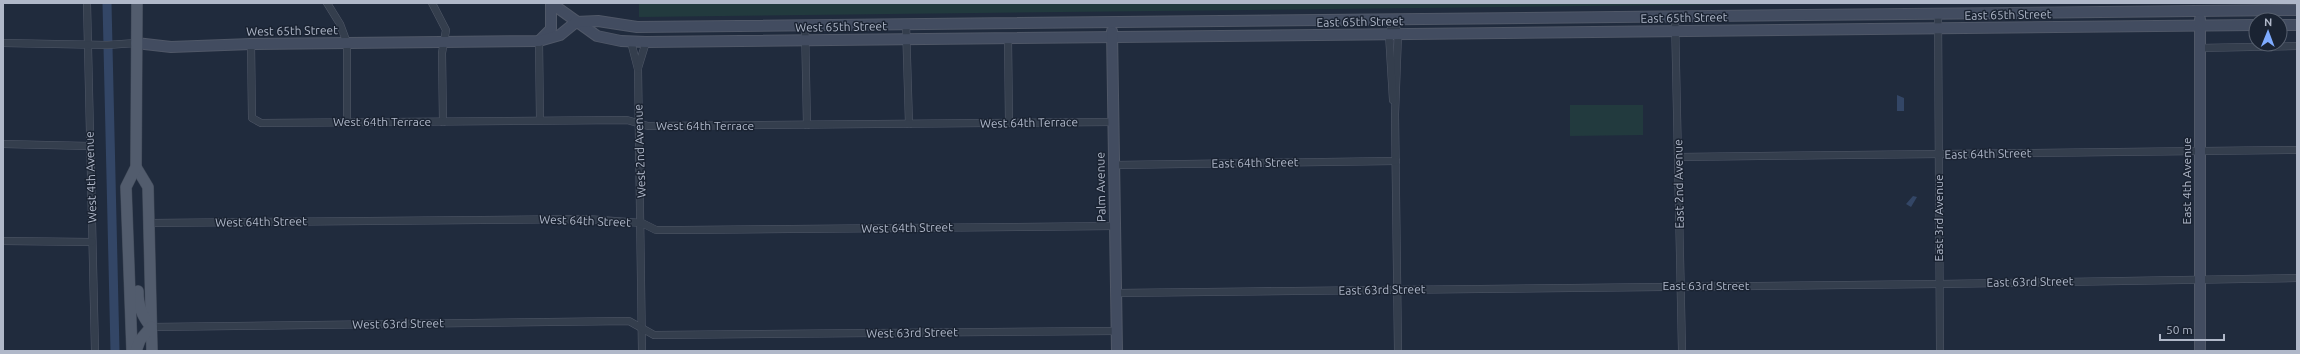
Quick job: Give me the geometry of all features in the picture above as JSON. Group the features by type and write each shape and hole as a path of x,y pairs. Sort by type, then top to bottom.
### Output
{"main road":[{"path":"132,351 130,262 126,187 136,167 137,3"},
{"path":"551,3 576,22"},
{"path":"539,41 551,29 551,3"},
{"name":"East 65th Street","path":"1112,22 2297,10"},
{"name":"East 4th Avenue","path":"2200,11 2200,351"},
{"name":"West 65th Street","path":"136,43 171,47 251,44 539,41 560,35 576,22 598,21 631,27 1112,22"},
{"name":"West 65th Street","path":"576,22 597,36 631,42 1112,37"},
{"name":"Palm Avenue","path":"1112,22 1117,351"},
{"name":"East 65th Street","path":"1112,37 2248,25"},
{"path":"136,167 148,187 152,351"},
{"path":"130,262 138,273 138,304 144,318 151,327"},
{"path":"136,351 140,340 151,327"}],"street":[{"name":"West 4th Avenue","path":"87,3 95,351"},
{"path":"327,3 340,24 347,43 347,122"},
{"path":"432,3 446,30 442,53 443,122"},
{"name":"East 3rd Avenue","path":"1938,14 1940,351"},
{"name":"East 2nd Avenue","path":"1675,17 1682,351"},
{"path":"1394,20 1398,351"},
{"path":"906,24 909,124"},
{"path":"805,25 807,125"},
{"path":"1008,38 1009,123"},
{"path":"539,41 540,120"},
{"name":"West 2nd Avenue","path":"631,42 638,69 638,122 642,222 642,351"},
{"name":"West 2nd Avenue","path":"638,69 646,42"},
{"name":"West 65th Street","path":"3,43 136,43"},
{"name":"West 64th Terrace","path":"251,44 252,118 260,123 627,120 648,126 1113,122"},
{"path":"2200,48 2297,46"},
{"path":"3,144 90,146"},
{"name":"East 64th Street","path":"1678,157 2297,150"},
{"name":"East 64th Street","path":"1114,165 1396,161"},
{"name":"West 64th Street","path":"150,222 588,219 642,222 656,230 1115,226"},
{"path":"3,241 92,242"},
{"name":"East 63rd Street","path":"1116,293 1939,284 2199,278 2297,278"},
{"name":"West 63rd Street","path":"151,327 628,321 654,335 1116,331"}],"green space":[{"path":"639,3 1843,3 639,17"},
{"path":"1570,105 1643,105 1643,135 1570,136"}],"water":[{"path":"1897,95 1904,98 1904,111 1897,111"},
{"path":"1913,196 1917,197 1911,207 1906,204"}],"waterway":[{"path":"107,3 115,351"}]}
